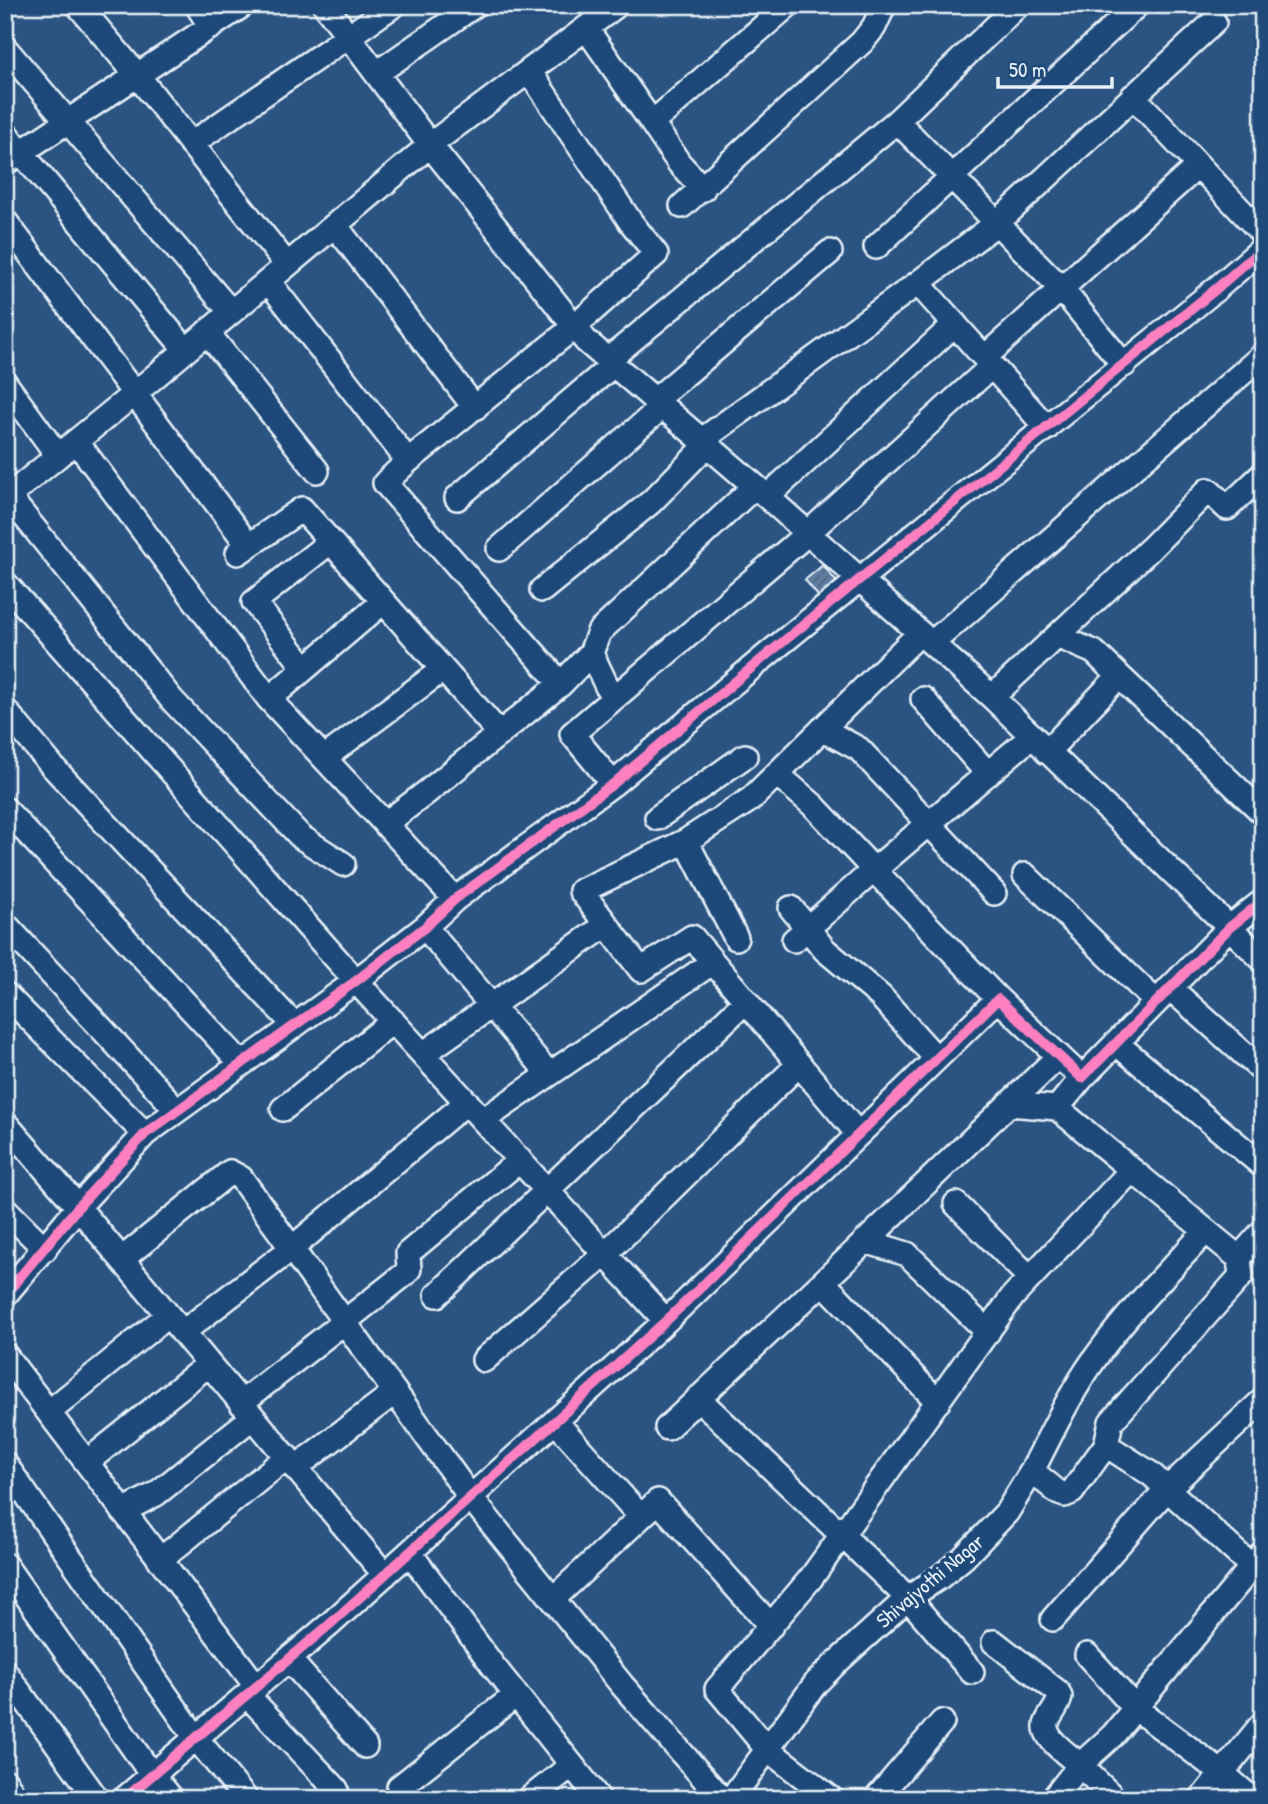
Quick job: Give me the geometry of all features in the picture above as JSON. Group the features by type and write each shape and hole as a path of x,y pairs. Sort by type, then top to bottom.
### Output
{"street":[{"path":"78,5 137,75 287,265"},
{"path":"197,5 211,26"},
{"path":"13,157 243,5"},
{"path":"325,5 430,145 574,327 992,697 1263,960"},
{"path":"191,144 394,5"},
{"path":"377,73 475,5"},
{"path":"343,864 301,836 172,700 7,498 430,145 617,5"},
{"path":"652,123 682,100 788,5"},
{"path":"682,206 862,42 874,27 884,5"},
{"path":"457,498 611,362 897,121 1018,5"},
{"path":"876,247 1137,5"},
{"path":"542,590 651,502 704,443 997,222 1214,22"},
{"path":"586,28 679,163 703,189"},
{"path":"5,48 231,312"},
{"path":"529,71 630,221 656,254 574,327 408,461 385,483 561,684"},
{"path":"1133,96 1263,234"},
{"path":"897,121 1060,288 1124,365"},
{"path":"5,133 13,157 186,349"},
{"path":"613,784 572,734 808,533 988,361 1060,288 1198,166"},
{"path":"5,221 134,394 243,549 302,509 500,734"},
{"path":"335,225 475,408"},
{"path":"5,1295 78,1207 145,1133 356,981 425,927 455,899 613,784 1263,248"},
{"path":"499,549 658,403 830,252"},
{"path":"268,281 408,461"},
{"path":"919,283 1046,428"},
{"path":"385,824 561,684 591,653 599,632 955,324"},
{"path":"207,332 317,471"},
{"path":"858,1134 692,937 641,970 581,891 686,841 751,799 822,729 926,638 1263,355"},
{"path":"5,383 58,456"},
{"path":"76,440 269,699 455,899"},
{"path":"992,697 1151,548 1208,489 1227,508 1263,474"},
{"path":"305,668 254,601 330,542"},
{"path":"5,583 356,981 666,1321"},
{"path":"269,699 383,602"},
{"path":"1056,636 1094,652 1263,813"},
{"path":"591,653 613,699"},
{"path":"324,758 442,670"},
{"path":"801,934 988,774 1039,744 1119,676"},
{"path":"923,699 988,774"},
{"path":"5,710 62,777 294,1025"},
{"path":"822,729 859,749 994,893"},
{"path":"657,818 744,756"},
{"path":"777,774 814,806 998,999 1082,1078"},
{"path":"698,789 717,821"},
{"path":"5,809 241,1063"},
{"path":"686,841 736,938"},
{"path":"1025,874 1163,995 1263,1071"},
{"path":"1057,1108 1082,1078 1230,927 1263,901"},
{"path":"791,908 801,934 825,950 880,996 936,1059"},
{"path":"5,924 177,1110"},
{"path":"423,1054 606,925"},
{"path":"425,927 549,1074"},
{"path":"483,1119 713,962"},
{"path":"5,994 145,1133"},
{"path":"124,1799 410,1553 666,1321 998,999"},
{"path":"437,1295 545,1189 746,1001"},
{"path":"283,1109 393,1021"},
{"path":"1116,1043 1263,1166"},
{"path":"667,1428 1059,1056"},
{"path":"484,1360 605,1254 799,1064"},
{"path":"49,1412 175,1324 291,1249 467,1102"},
{"path":"1009,1104 1057,1108 1239,1258 1241,1276 1111,1422 1107,1446 1072,1492 1065,1495 1059,1493 1032,1471"},
{"path":"5,1123 385,1575"},
{"path":"123,1511 156,1494 344,1321 407,1272 408,1253 520,1160"},
{"path":"822,1796 767,1749 717,1689 811,1578 1013,1296 1132,1170"},
{"path":"122,1259 230,1172 241,1178 471,1498 622,1685 722,1799"},
{"path":"956,1204 1030,1278"},
{"path":"5,1209 45,1249"},
{"name":"Shivajyothi Nagar","path":"731,1799 816,1683 908,1598 955,1565 1007,1512 1032,1471 1069,1398 1096,1357 1124,1320 1206,1231"},
{"path":"1239,1258 1263,1231"},
{"path":"865,1241 907,1254 988,1332"},
{"path":"823,1282 938,1402"},
{"path":"5,1354 160,1560 252,1691 336,1789"},
{"path":"87,1462 209,1364"},
{"path":"160,1560 291,1463 395,1392"},
{"path":"698,1398 908,1598 972,1672"},
{"path":"1053,1619 1167,1489 1263,1400"},
{"path":"555,1422 641,1517"},
{"path":"1053,1799 1080,1765 1114,1735 1259,1566 1151,1474 1107,1446"},
{"path":"5,1464 196,1738 246,1799"},
{"path":"553,1599 658,1501 771,1626"},
{"path":"410,1553 516,1695 599,1799"},
{"path":"5,1565 152,1775 172,1799"},
{"path":"994,1642 1058,1692 1059,1703 1045,1724 1045,1730 1049,1737 1115,1799"},
{"path":"1087,1655 1135,1708 1222,1773 1252,1799"},
{"path":"289,1659 365,1745"},
{"path":"5,1672 97,1799"},
{"path":"399,1787 516,1695"},
{"path":"876,1799 942,1721"},
{"path":"1201,1799 1263,1723"},
{"path":"529,1799 572,1765"},
{"path":"5,1781 16,1799"}],"building":[{"path":"823,565 840,586 822,601 805,580"}],"cycle path":[{"path":"5,1295 78,1207 145,1134 356,981 425,927 455,899 613,784 1263,248"},
{"path":"124,1799 329,1625 666,1321 998,999 1082,1078 1230,927 1263,901"}]}
